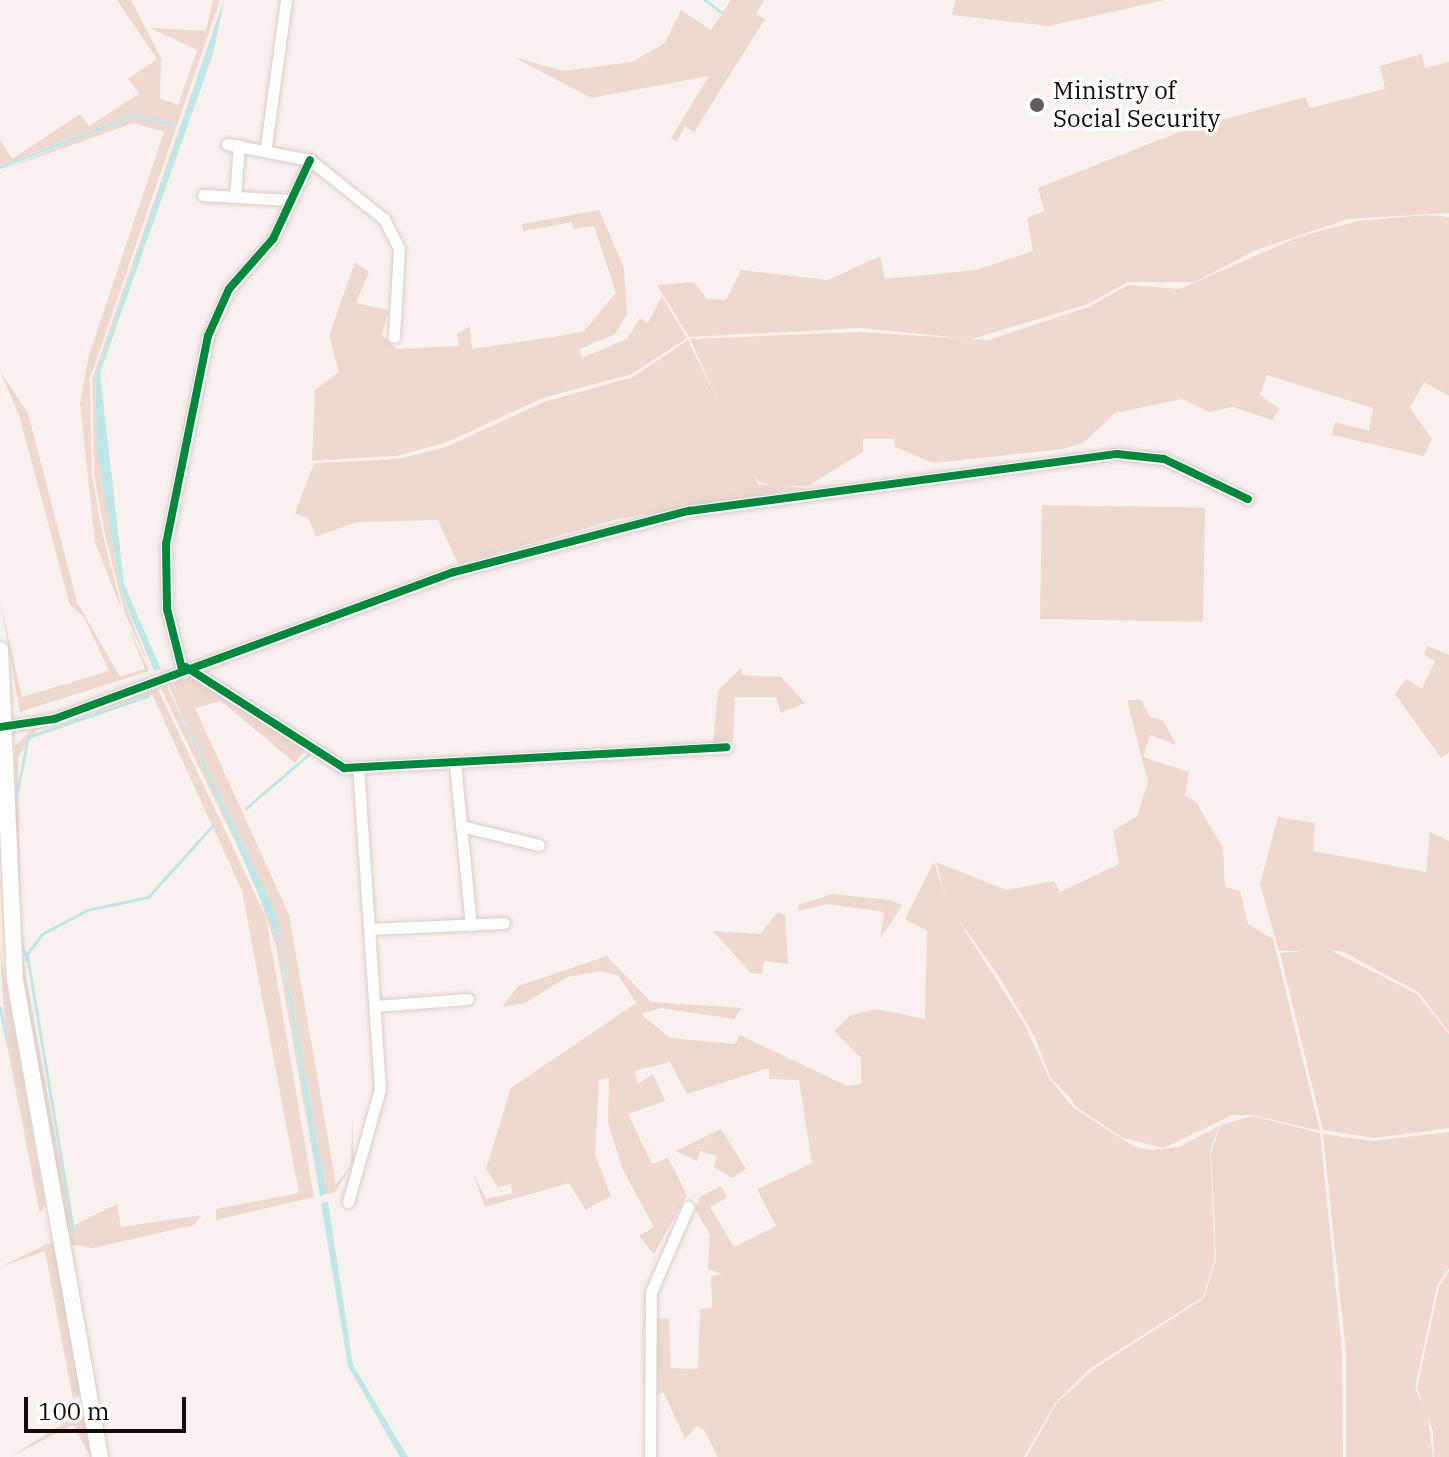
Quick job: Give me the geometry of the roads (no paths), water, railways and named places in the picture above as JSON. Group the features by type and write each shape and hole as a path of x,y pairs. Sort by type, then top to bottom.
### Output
{"main road":[{"path":"0,650 2,806 15,980 100,1457"}],"street":[{"path":"266,146 286,0"},
{"path":"235,197 233,144 266,146 310,160 362,195 399,249 394,337"},
{"path":"310,160 273,239 220,304 177,471 166,557 167,609 184,668 311,750 358,768 726,747"},
{"path":"203,195 290,200"},
{"path":"3,728 54,719 184,668 454,572 746,502 1117,454 1164,459 1248,499"},
{"path":"455,763 471,925"},
{"path":"348,1202 380,1089 358,768"},
{"path":"461,826 539,845"},
{"path":"370,929 504,923"},
{"path":"375,1006 468,999"},
{"path":"650,1457 651,1292 688,1207"}],"water":[{"path":"224,0 213,54 100,373 124,584 161,669 154,671 121,592 97,452 95,377"},
{"path":"168,684 276,914 327,1194 320,1196 280,945"},
{"path":"328,1202 353,1365 408,1457 400,1457 348,1366 321,1203"}],"waterway":[{"path":"705,0 722,13"},
{"path":"0,167 134,115 172,124"},
{"path":"15,802 28,737 148,696"},
{"path":"246,808 309,754"},
{"path":"66,1232 73,1230 27,954 42,934 87,910 148,897 213,825"},
{"path":"21,942 27,961"},
{"path":"0,1008 6,1040"}],"place":[{"name":"Ministry of Social Security","path":"1037,105"}]}
